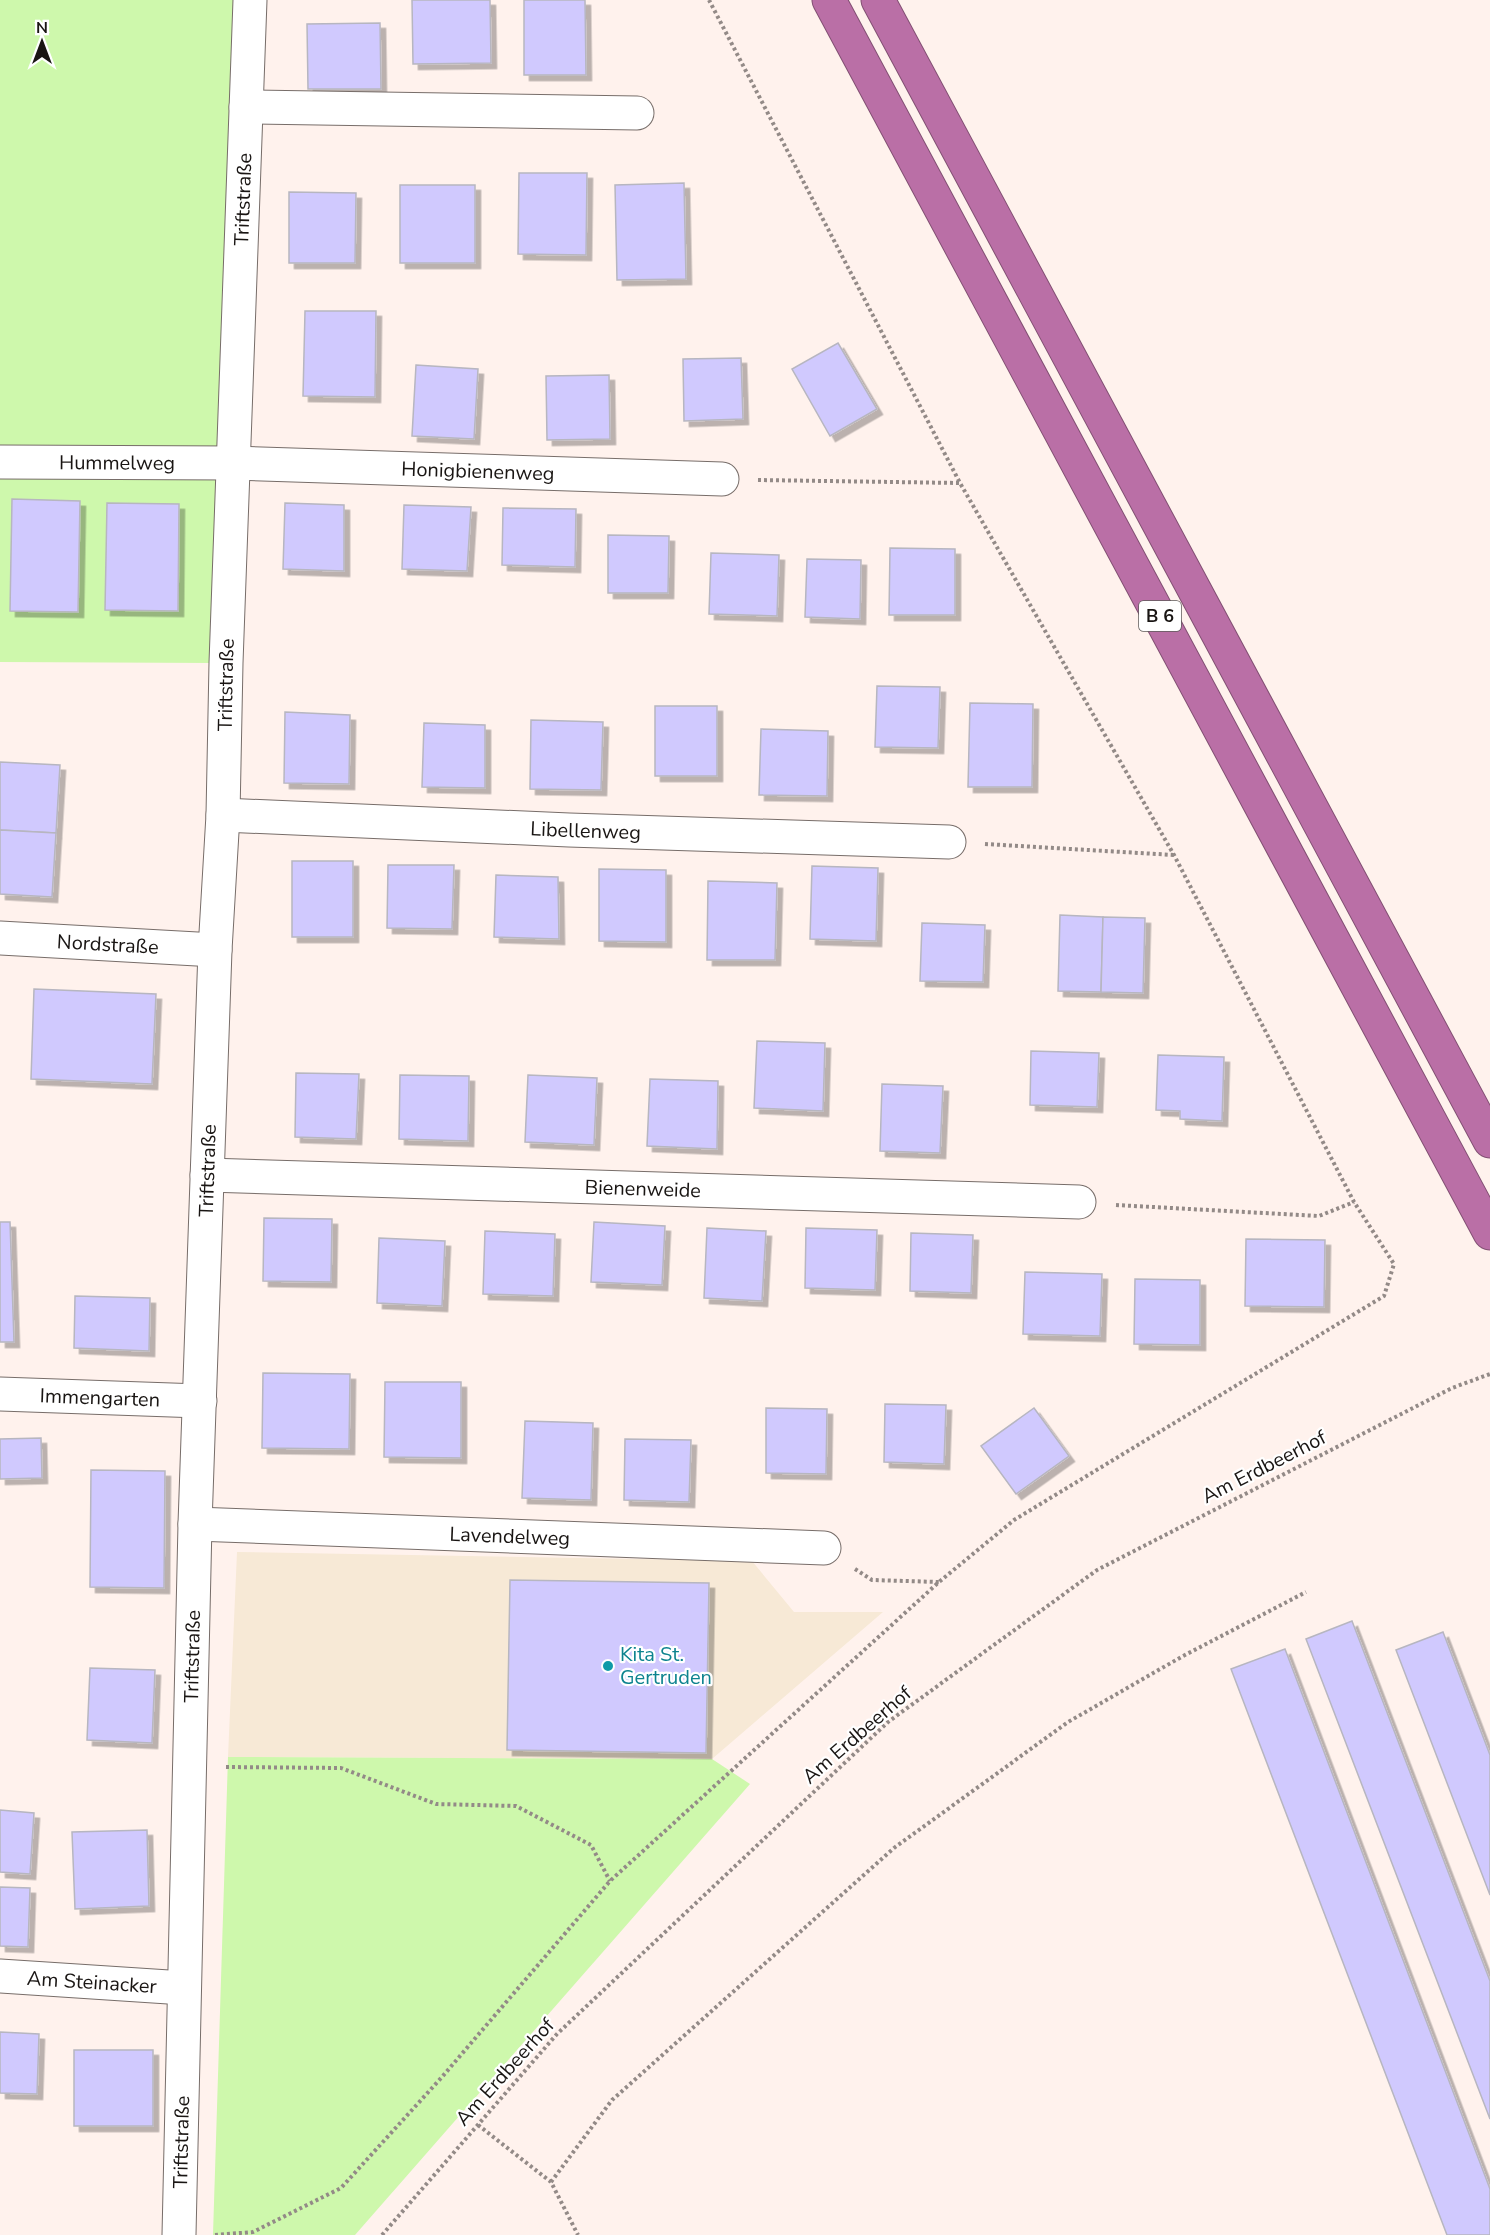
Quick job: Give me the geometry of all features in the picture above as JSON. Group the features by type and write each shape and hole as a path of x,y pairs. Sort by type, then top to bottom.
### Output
{"highway":[{"name":"B 6","path":"829,0 1490,1233"},
{"name":"B 6","path":"878,0 1490,1141"}],"street":[{"name":"Triftstraße","path":"179,2235 195,1524 215,950 223,815 226,663 250,0"},
{"path":"246,107 637,113"},
{"name":"Hummelweg","path":"0,462 234,463"},
{"name":"Honigbienenweg","path":"234,463 722,479"},
{"name":"Libellenweg","path":"223,815 569,830 949,842"},
{"name":"Nordstraße","path":"0,938 215,950"},
{"name":"Bienenweide","path":"207,1175 1079,1203"},
{"name":"Immengarten","path":"0,1394 200,1401"},
{"name":"Lavendelweg","path":"195,1524 824,1548"},
{"name":"Am Steinacker","path":"0,1976 184,1988"}],"path":[{"path":"722,479 960,483"},
{"path":"949,842 1174,855"},
{"path":"1079,1203 1319,1216 1354,1202"},
{"name":"Am Erdbeerhof","path":"382,2235 557,2034 888,1722 1097,1570 1452,1388 1490,1374"},
{"path":"824,1548 872,1580 939,1582"},
{"path":"551,2182 612,2100 894,1848 1068,1722 1183,1656 1306,1592"},
{"path":"189,1766 341,1768 436,1804 516,1806 591,1845 610,1881"},
{"path":"478,2125 551,2182 578,2235"}],"shaded area":[{"path":"237,1552 752,1561 794,1612 883,1612 712,1759 228,1757"}],"green space":[{"path":"0,0 245,0 214,663 0,662"},
{"path":"228,1757 712,1759 750,1784 355,2235 213,2235"}],"building":[{"path":"412,0 490,0 491,63 413,64"},
{"path":"524,0 585,0 586,75 524,75"},
{"path":"380,23 381,89 308,89 307,24"},
{"path":"519,173 587,173 586,255 518,254"},
{"path":"684,183 686,279 617,280 615,185"},
{"path":"400,185 475,185 475,263 400,263"},
{"path":"289,192 356,193 355,263 289,263"},
{"path":"305,311 376,311 375,397 303,396"},
{"path":"838,343 877,409 830,436 792,369"},
{"path":"741,358 743,419 684,421 683,359"},
{"path":"416,365 478,369 474,439 412,436"},
{"path":"609,375 610,439 547,440 546,376"},
{"path":"12,499 80,501 78,612 10,611"},
{"path":"107,503 179,504 178,611 105,610"},
{"path":"285,503 344,505 344,571 283,569"},
{"path":"404,505 471,507 467,571 402,569"},
{"path":"503,508 576,509 575,567 502,565"},
{"path":"608,535 669,536 668,593 608,593"},
{"path":"890,548 955,549 955,615 889,615"},
{"path":"711,553 779,555 777,616 709,614"},
{"path":"807,559 861,560 860,619 805,617"},
{"path":"877,686 940,687 938,748 875,747"},
{"path":"970,703 1033,704 1032,787 968,787"},
{"path":"655,706 717,706 717,776 655,776"},
{"path":"285,712 350,715 349,784 284,783"},
{"path":"531,720 603,722 601,790 530,789"},
{"path":"424,723 485,725 485,788 422,787"},
{"path":"761,729 828,731 827,796 759,795"},
{"path":"0,762 60,765 56,833 0,830"},
{"path":"0,830 56,833 52,897 0,894"},
{"path":"292,861 353,861 353,937 292,937"},
{"path":"388,865 454,865 452,929 387,928"},
{"path":"812,866 878,868 876,941 810,939"},
{"path":"599,869 666,870 666,942 599,941"},
{"path":"496,875 558,877 559,939 494,937"},
{"path":"708,881 777,883 775,960 707,960"},
{"path":"1060,915 1103,917 1101,992 1058,991"},
{"path":"1103,917 1145,918 1143,993 1101,992"},
{"path":"922,923 985,925 983,982 920,981"},
{"path":"34,989 156,994 152,1084 31,1079"},
{"path":"757,1041 825,1043 823,1111 754,1108"},
{"path":"1031,1051 1099,1053 1097,1107 1030,1105"},
{"path":"1158,1055 1224,1057 1222,1121 1180,1119 1180,1111 1156,1110"},
{"path":"296,1073 359,1074 356,1139 295,1137"},
{"path":"400,1075 469,1076 468,1141 399,1139"},
{"path":"528,1075 597,1078 594,1145 525,1142"},
{"path":"650,1079 718,1081 717,1149 647,1146"},
{"path":"882,1084 943,1086 940,1153 880,1151"},
{"path":"264,1218 332,1219 331,1282 263,1281"},
{"path":"0,1222 10,1222 14,1342 0,1342"},
{"path":"594,1222 665,1226 662,1285 591,1282"},
{"path":"707,1228 766,1231 762,1301 704,1298"},
{"path":"806,1228 877,1230 875,1290 805,1288"},
{"path":"485,1231 555,1234 553,1296 483,1294"},
{"path":"911,1233 973,1235 971,1293 910,1291"},
{"path":"379,1238 445,1241 442,1306 377,1303"},
{"path":"1246,1239 1325,1240 1324,1307 1245,1306"},
{"path":"1025,1272 1102,1274 1100,1336 1023,1334"},
{"path":"1135,1279 1200,1280 1200,1345 1134,1344"},
{"path":"75,1296 150,1298 149,1351 74,1348"},
{"path":"263,1373 350,1374 349,1449 262,1448"},
{"path":"385,1382 461,1382 461,1458 384,1457"},
{"path":"885,1404 946,1405 944,1464 884,1462"},
{"path":"766,1408 827,1409 826,1474 766,1473"},
{"path":"1034,1408 1069,1456 1016,1494 981,1446"},
{"path":"525,1421 593,1423 591,1500 522,1498"},
{"path":"41,1438 42,1478 0,1479 0,1439"},
{"path":"625,1439 691,1440 689,1502 624,1500"},
{"path":"91,1470 165,1471 164,1588 90,1587"},
{"name":"Kita St. Gertruden","path":"510,1580 709,1583 706,1753 507,1750"},
{"path":"1352,1621 1490,1981 1490,2119 1306,1639"},
{"path":"1443,1632 1490,1755 1490,1895 1396,1650"},
{"path":"1285,1649 1490,2189 1490,2235 1447,2235 1231,1669"},
{"path":"90,1668 155,1670 152,1743 87,1740"},
{"path":"0,1810 34,1813 30,1874 0,1872"},
{"path":"147,1830 149,1906 75,1909 72,1832"},
{"path":"0,1887 30,1888 28,1947 0,1946"},
{"path":"0,2032 39,2034 37,2094 0,2093"},
{"path":"74,2050 153,2050 153,2126 74,2126"}],"place":[{"name":"Kita St. Gertruden","path":"608,1666"}]}
